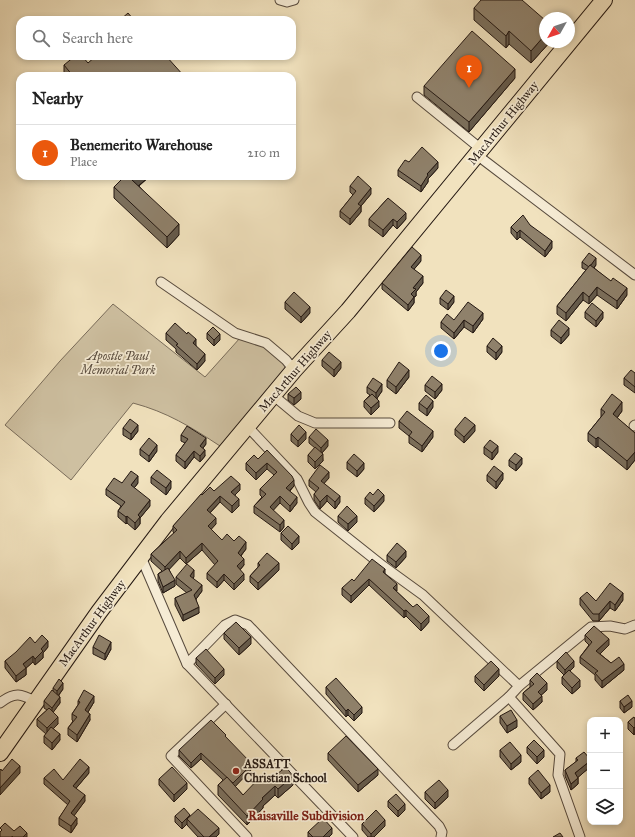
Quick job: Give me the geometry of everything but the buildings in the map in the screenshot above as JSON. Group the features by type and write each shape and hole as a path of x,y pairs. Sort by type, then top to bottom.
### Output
{"highway":[{"name":"MacArthur Highway","path":"0,753 99,612 141,557 247,426 274,396 294,370 348,311 604,0"}],"street":[{"path":"280,0 289,2 294,0"},
{"path":"417,97 479,152 635,275"},
{"path":"161,282 235,333 266,343 286,360 294,370"},
{"path":"274,396 298,416 316,424 390,423"},
{"path":"247,426 297,479 308,503 315,512 383,566 423,595 518,686"},
{"path":"141,557 187,664 353,837"},
{"path":"187,664 225,625 235,620 248,625 439,826 442,832 441,837"},
{"path":"453,745 510,697 518,686 591,627 610,626 625,629 635,625"},
{"path":"0,703 10,695 23,695 37,702"},
{"path":"510,697 560,754 558,775 580,837"},
{"path":"226,704 171,756 247,837"}],"green space":[{"name":"Apostle Paul Memorial Park","path":"113,304 205,377 240,338 264,344 289,365 220,446 168,416 133,403 71,480 5,425 60,361"}],"place":[{"name":"Benemerito Warehouse","path":"469,88"},
{"name":"ASSATT Christian School","path":"236,771"}],"district":[{"name":"Raisaville Subdivision","path":"306,815"}]}
